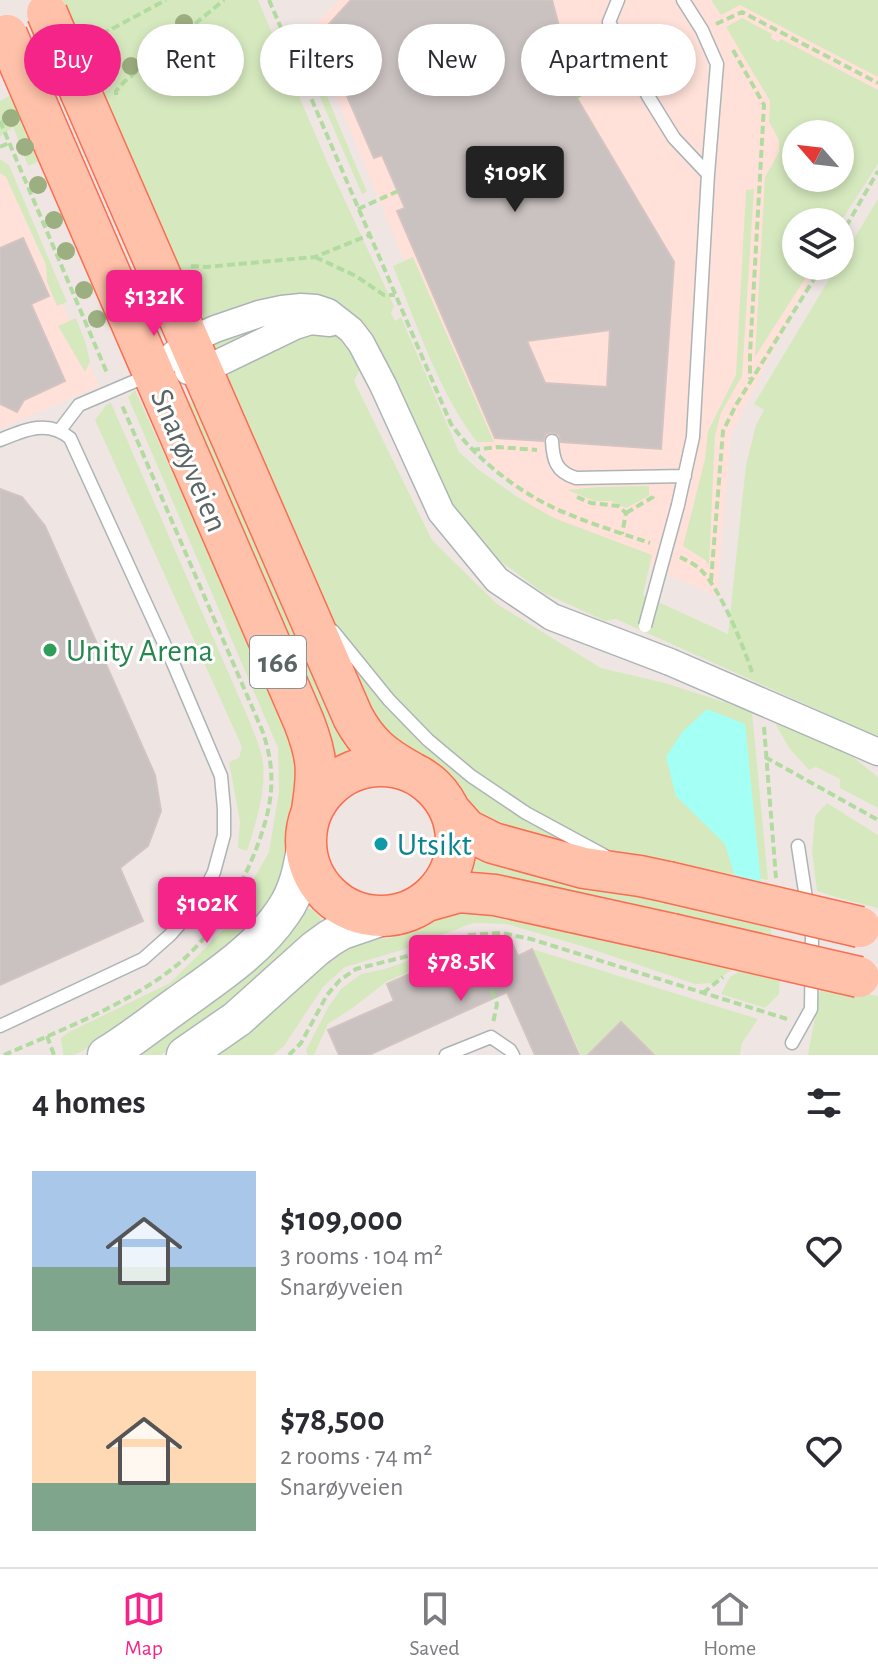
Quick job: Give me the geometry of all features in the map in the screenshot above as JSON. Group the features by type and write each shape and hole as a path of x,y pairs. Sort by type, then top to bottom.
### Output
{"main road":[{"name":"166","path":"44,6 100,97"},
{"name":"Snarøyveien","path":"3,27 313,746 317,775 309,826"},
{"name":"Snarøyveien","path":"100,97 195,356 362,733 381,753 411,772"},
{"path":"309,826 321,796 346,775 378,766 411,772"},
{"name":"166","path":"411,772 434,788 467,830 493,843 584,868 654,879 869,929"},
{"path":"383,917 414,909 441,887 451,870 456,851 456,831 451,812"},
{"name":"166","path":"309,826 308,859 313,875 323,889 350,910 383,917"},
{"path":"427,901 459,892 495,895 869,979"}],"street":[{"path":"153,373 195,356 215,329 259,314 301,307 328,312 351,330 371,360 441,512 497,580 552,617 640,638 670,662 878,752"},
{"path":"112,1052 241,957 272,927 294,892 302,868 309,826"},
{"path":"185,1055 237,1019 315,949 342,931 383,917"}],"lane":[{"path":"618,0 609,22 674,138 708,174"},
{"path":"640,638 678,505 693,437 717,64 702,30 683,0"},
{"path":"60,430 79,405 153,373"},
{"path":"0,440 42,427 60,430 70,438 221,776 224,809 224,835 214,872 199,902 170,935 143,959 0,1026"},
{"path":"552,441 556,465 576,478 685,476"},
{"name":"Snarøyveien","path":"294,582 389,700 428,740 471,776 526,813 654,879"},
{"path":"792,1043 811,1009 812,937 798,846"},
{"path":"446,1055 491,1037 513,1055"}],"path":[{"path":"120,24 166,0"},
{"path":"100,97 116,91 224,0"},
{"path":"269,0 451,424 482,460 524,490 555,508 656,545"},
{"path":"717,24 742,12 878,83"},
{"path":"732,49 764,105 750,379"},
{"path":"0,121 5,133"},
{"path":"0,147 9,143"},
{"path":"854,213 878,171"},
{"path":"25,180 36,176"},
{"path":"358,209 398,191"},
{"path":"189,265 195,268 315,257 369,235"},
{"path":"315,257 356,276 384,295 396,295"},
{"path":"711,583 723,431 813,280"},
{"path":"78,304 90,299"},
{"path":"472,450 498,447 526,449"},
{"path":"626,513 653,497 652,490"},
{"path":"679,556 700,570 711,583 745,652 754,678"},
{"path":"761,715 775,870"},
{"path":"765,757 878,820"},
{"path":"291,1054 301,1043 327,995 340,980 356,969 469,935 502,933 531,939 794,1021"},
{"path":"469,935 497,1004 491,1037"},
{"path":"4,1055 47,1036 54,1055"}],"shaded area":[{"path":"339,0 878,0 878,143 854,166 854,120 782,120 782,192 827,192 811,208 782,208 782,280 809,280 731,433 717,596 538,516 487,459 336,96 382,96 382,24 316,24"},
{"path":"0,164 99,386 0,429"}],"green space":[{"path":"63,0 258,0 268,24 260,24 260,96 299,96 394,306 391,313 395,321 401,317 459,452 519,498 554,518 652,555 643,595 728,634 746,465 756,425 764,410 754,404 829,280 854,280 854,239 878,199 878,737 616,619 605,621 542,592 495,557 446,500 374,344 354,381 432,540 497,604 601,668 665,683 752,711 768,880 534,843 469,810 448,780 430,763 392,747 373,731 219,378 103,96 121,96 121,24 73,24"},
{"path":"711,0 878,0 878,77 740,5 721,15"},
{"path":"742,18 772,34 771,38 778,42 781,39 878,90 878,164 850,208 782,208 782,280 804,280 755,357 765,177 779,152 779,140 769,122 770,101 726,27"},
{"path":"17,92 32,125 38,162 28,166 13,127 0,137 0,101"},
{"path":"319,96 327,96 367,192 362,194"},
{"path":"0,159 9,165 67,302 57,306 47,282 46,265 6,177 0,173"},
{"path":"754,189 742,376 721,413 715,436 709,565 683,546 705,459 708,431 736,375 746,190"},
{"path":"413,257 494,442 477,442 451,401 429,357 393,266"},
{"path":"76,318 90,362 85,372 58,326"},
{"path":"135,390 250,635 299,752 299,786 286,833 288,846 277,893 242,934 129,1025 75,1055 63,1055 61,1038 170,983 226,927 269,852 279,791 278,748 128,397"},
{"path":"194,401 350,747 349,753 337,757 331,754 184,409"},
{"path":"111,403 259,746 263,763 262,796 247,851 238,848 240,822 229,762 239,758 242,747 95,420"},
{"path":"649,486 649,496 626,508 567,490 598,487"},
{"path":"775,723 848,753 878,777 878,808 840,788 840,779 816,767 809,770 789,748"},
{"path":"827,803 878,835 878,908 817,891 812,852 815,816"},
{"path":"473,855 486,855 771,925 772,943 471,870"},
{"path":"309,908 320,916 321,921 226,1009 161,1055 128,1055 193,1010"},
{"path":"497,909 739,964 714,983 695,984 506,924 473,923 402,950 345,967 323,987 284,1046 273,1055 211,1055 310,970 344,950 370,940 413,931 450,910"},
{"path":"456,944 459,950 386,982 328,1024 314,1055 308,1055 306,1050 329,1006 341,989 361,974 385,969"},
{"path":"532,949 758,1019 742,1043 740,1055 581,1055"},
{"path":"747,967 780,975 779,994 765,1008 721,994 730,977"},
{"path":"821,984 878,996 878,1055 808,1055"}],"water":[{"path":"707,709 745,724 761,884 735,877 725,844 676,796 666,757 682,732"}],"building":[{"path":"351,0 552,0 558,24 521,24 521,96 576,96 674,262 661,449 561,442 559,435 552,432 546,434 543,441 495,438 397,211 405,208 382,155 374,158 347,96 382,96 382,24 329,24","holes":["610,330 607,387 545,383 527,341"]},
{"path":"23,238 49,296 31,304 65,381 24,400 17,412 0,404 0,248"},
{"name":"Unity Arena","path":"0,489 22,497 45,526 155,775 161,811 148,846 120,868 143,921 0,985"},
{"path":"513,945 518,956 532,949 579,1055 535,1055 507,992 369,1055 339,1055 328,1030 394,1001 387,984 465,949 471,964"},
{"path":"621,1022 654,1055 588,1055"}],"place":[{"name":"Unity Arena","path":"50,650"},
{"name":"Utsikt","path":"381,844"}]}
